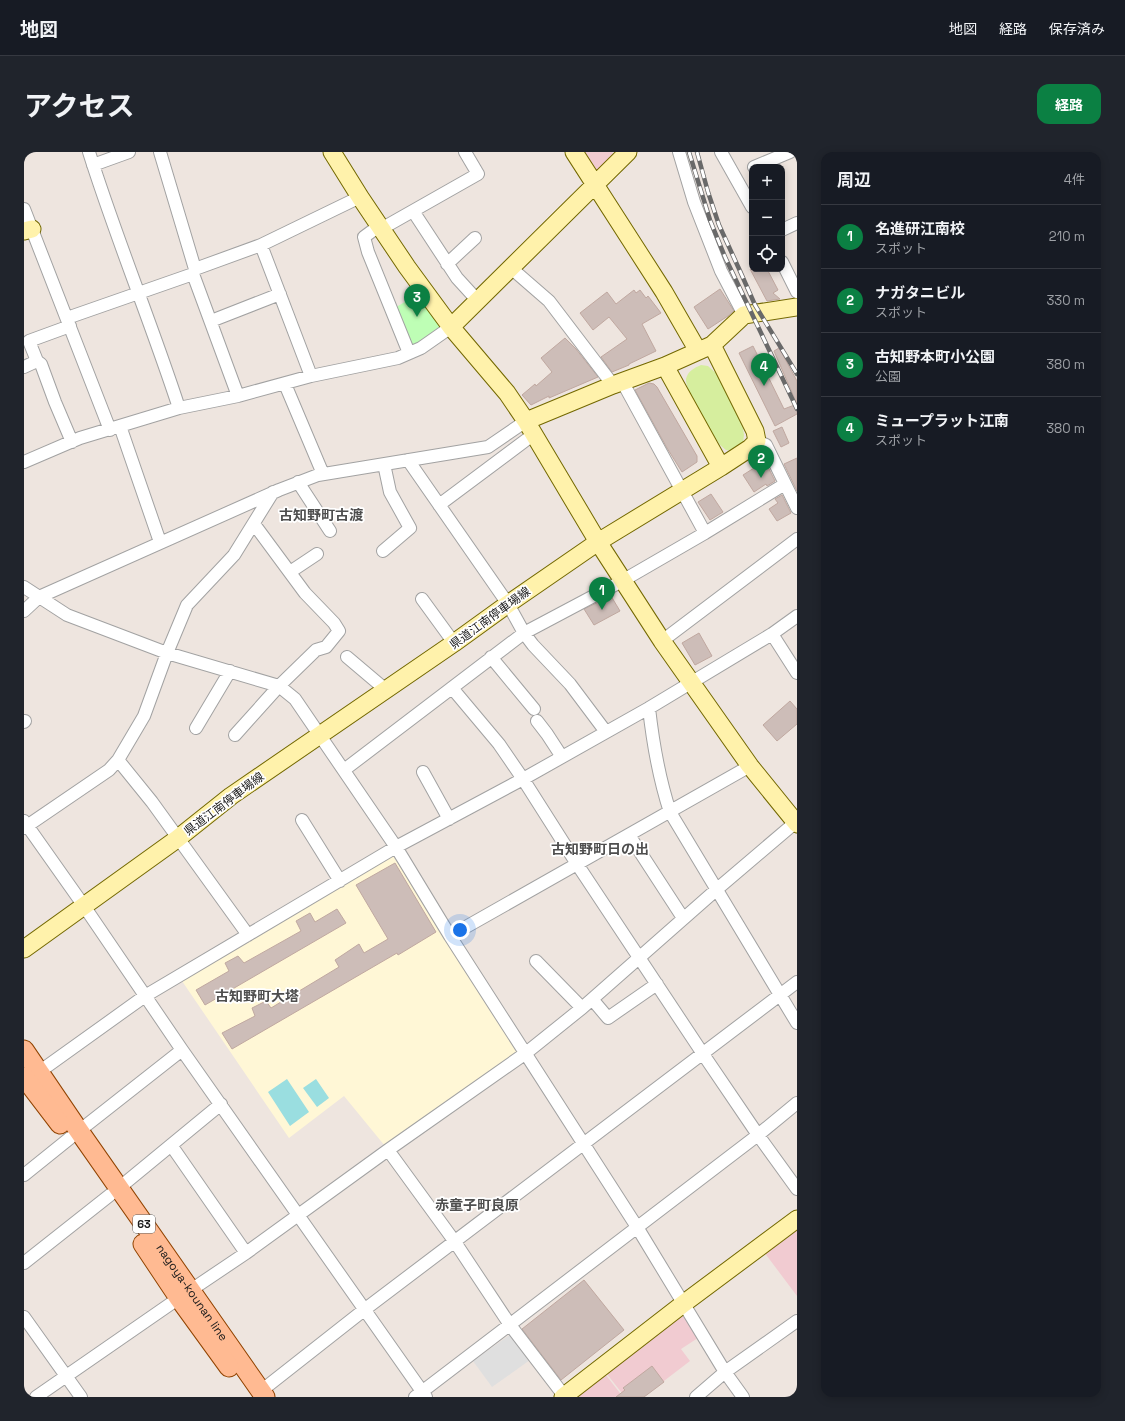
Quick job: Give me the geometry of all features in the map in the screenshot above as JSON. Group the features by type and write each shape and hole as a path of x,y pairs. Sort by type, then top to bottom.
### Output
{"main road":[{"name":"nagoya-kounan line","path":"24,1050 29,1079 74,1134 185,1294 259,1395"}],"street":[{"path":"89,152 161,353 179,408"},
{"path":"93,165 129,152"},
{"path":"160,152 194,271 238,396"},
{"path":"36,1397 246,1253 388,1150 526,1053 582,1008 683,918 796,823 750,766 662,641 622,581 530,428 506,393 451,328 407,268 332,152"},
{"path":"409,353 368,252 364,237 478,174 465,152"},
{"path":"574,152 664,292 705,348 755,431 757,441 766,445 797,508"},
{"path":"24,462 72,442 179,408 238,396 311,376 398,358 421,348 451,328 628,152"},
{"path":"679,152 694,202 721,271 744,315"},
{"path":"762,164 790,152"},
{"path":"723,153 749,202"},
{"path":"734,176 749,170"},
{"path":"72,442 41,364 37,361 26,339 138,292 261,244 360,197"},
{"path":"24,208 28,230 115,428 160,542"},
{"path":"413,211 457,278 478,301"},
{"path":"785,229 797,223"},
{"path":"447,264 475,238"},
{"path":"261,244 311,376"},
{"path":"511,268 549,302 617,383 682,490 705,533"},
{"path":"785,268 797,292"},
{"path":"211,321 280,294"},
{"path":"24,611 38,597 298,482 323,474 488,447 530,428 617,383 665,366 705,348 744,315 795,313"},
{"path":"24,367 37,361"},
{"path":"665,366 721,467"},
{"path":"285,384 323,474"},
{"path":"439,505 530,428"},
{"name":"県道江南停車場線","path":"24,949 177,839 231,796 321,736 508,604 598,542 721,467 750,448 757,441"},
{"path":"408,460 508,604 524,633 533,645 570,684 606,732"},
{"path":"383,551 410,528 390,492 384,464"},
{"path":"298,482 330,531"},
{"path":"344,770 524,633 622,581 785,484"},
{"path":"273,492 234,555 187,605 144,716 118,760 109,770 25,825 84,906 182,1050 299,1214 421,1395 758,1135 797,1103"},
{"path":"235,735 279,686 316,650 326,647 339,631 334,623 305,594 254,524"},
{"path":"662,641 797,539"},
{"path":"290,572 317,554"},
{"path":"24,587 67,615 168,653 279,686 295,699 396,847 450,936 637,1227 725,1372 743,1397"},
{"path":"422,599 454,643"},
{"path":"29,1079 145,996 396,847 523,779 692,683 772,634 797,616"},
{"path":"772,634 797,673"},
{"path":"347,657 386,690"},
{"path":"491,657 534,709"},
{"path":"196,728 230,671"},
{"path":"452,688 499,744 703,1054 797,1189"},
{"path":"649,708 654,749 663,792 670,812 716,890 781,994 797,1023"},
{"path":"537,721 562,757"},
{"path":"118,760 152,802 177,839 248,935"},
{"path":"450,936 750,766"},
{"path":"423,772 450,818"},
{"path":"302,820 340,881"},
{"path":"629,835 683,918"},
{"path":"536,961 582,1008"},
{"path":"259,1395 364,1310 797,982"},
{"path":"592,999 608,1018 657,984"},
{"path":"24,1174 182,1050"},
{"path":"24,1263 115,1192 221,1104"},
{"path":"171,1145 246,1253"},
{"path":"388,1150 454,1242 510,1325 564,1397 683,1304 797,1220"},
{"path":"24,1317 81,1397"},
{"path":"696,1397 725,1372 797,1321"}],"shaded area":[{"path":"576,152 612,152 617,160 595,181"},
{"path":"393,856 519,1051 385,1146 344,1096 289,1138 182,981"},
{"path":"797,1225 797,1296 764,1252"},
{"path":"683,1306 701,1336 681,1349 690,1361 643,1397 625,1397 603,1369"},
{"path":"511,1334 530,1360 492,1387 473,1361"},
{"path":"602,1370 623,1397 567,1397"}],"green space":[{"path":"418,294 443,326 420,342 409,346 393,309"},
{"path":"701,365 708,366 718,375 743,428 743,442 732,451 726,450 720,445 700,412 687,385 686,379 688,374"}],"water":[{"path":"287,1079 309,1112 290,1126 268,1092"},
{"path":"316,1079 329,1098 317,1107 303,1088"}],"building":[{"path":"752,272 769,272 778,290 773,293 780,299 767,301"},
{"path":"720,289 734,311 708,329 694,307"},
{"path":"634,290 636,293 640,290 646,298 648,296 661,313 642,324 656,351 612,372 601,357 627,339 609,317 593,330 580,313 607,292 616,304"},
{"path":"565,338 576,349 598,377 549,398 549,396 531,405 522,395 535,384 536,386 552,372 541,358"},
{"path":"753,346 784,409 797,404 797,414 775,426 739,353"},
{"path":"779,348 797,381 797,404 774,351"},
{"path":"649,383 654,384 657,387 697,456 697,462 682,472 635,390"},
{"path":"782,427 789,443 781,447 773,431"},
{"path":"797,458 797,491 784,464"},
{"path":"765,461 775,481 767,486 766,484 754,492 743,475"},
{"path":"711,494 723,512 710,520 698,502"},
{"path":"782,495 791,513 777,521 769,509 778,503 775,499"},
{"path":"611,596 620,611 594,625 584,609"},
{"path":"699,633 712,656 695,665 682,643"},
{"path":"790,701 797,709 797,724 777,741 763,725"},
{"path":"395,863 436,932 232,1049 222,1033 255,1016 252,1008 266,1001 271,1008 339,967 335,960 359,944 364,953 388,939 356,885"},
{"path":"337,909 346,923 205,1005 196,990 229,971 225,963 238,956 244,963 301,931 296,921 310,913 315,922"},
{"path":"584,1280 624,1330 561,1380 522,1329"},
{"path":"652,1366 664,1382 644,1397 616,1397 625,1390 623,1388"}],"railway":[{"path":"689,152 710,220 725,257 797,409"},
{"path":"697,152 719,225 755,305 797,374"}],"place":[{"name":"古知野本町小公園","path":"417,317"},
{"name":"ミュープラット江南","path":"764,386"},
{"name":"ナガタニビル","path":"761,478"},
{"name":"名進研江南校","path":"602,610"}],"district":[{"name":"古知野町古渡","path":"321,515"},
{"name":"古知野町日の出","path":"600,849"},
{"name":"古知野町大塔","path":"257,996"},
{"name":"赤童子町良原","path":"477,1205"}]}
